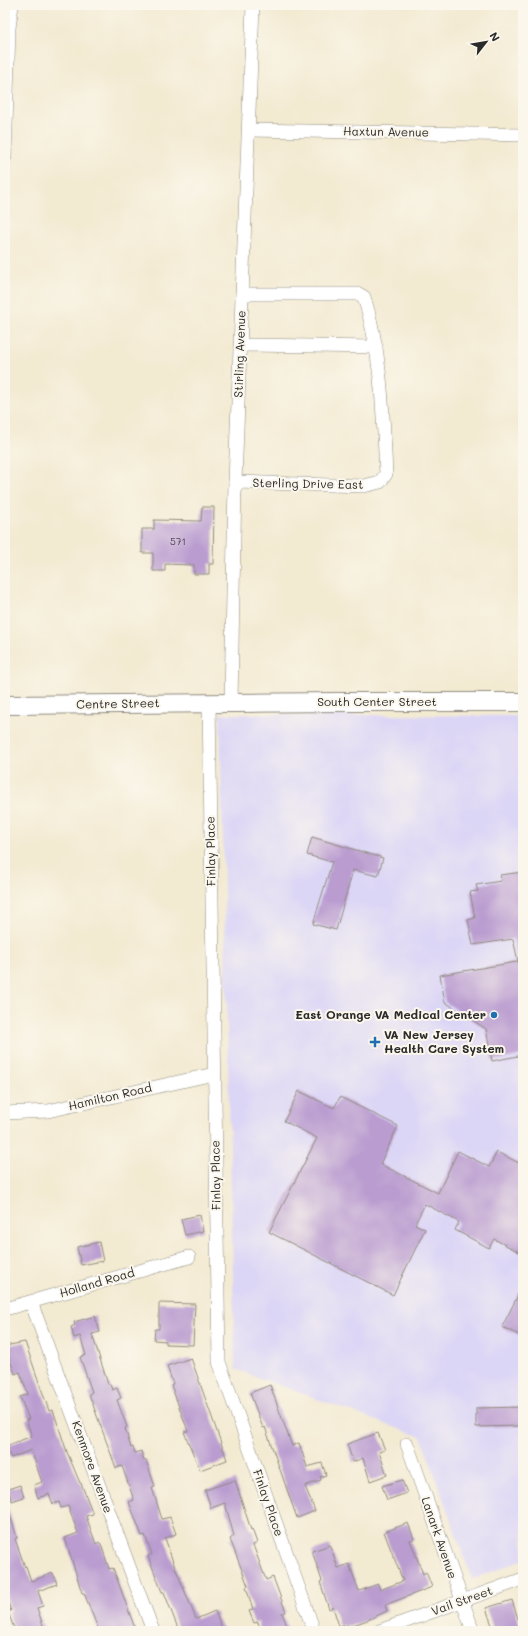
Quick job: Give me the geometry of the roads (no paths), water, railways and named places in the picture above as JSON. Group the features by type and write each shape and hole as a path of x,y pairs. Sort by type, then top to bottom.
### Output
{"main road":[{"name":"South Center Street","path":"231,703 523,702"},
{"name":"Centre Street","path":"5,705 231,703"}],"street":[{"path":"5,157 9,36 12,5"},
{"name":"Stirling Avenue","path":"231,703 235,482 253,5"},
{"name":"Haxtun Avenue","path":"249,130 523,135"},
{"path":"241,345 376,348 364,297 358,294 242,294"},
{"name":"Sterling Drive East","path":"235,482 364,486 380,482 386,474 382,389 376,348"},
{"name":"Finlay Place","path":"209,703 219,1362 314,1631"},
{"name":"Hamilton Road","path":"5,1113 48,1111 214,1074"},
{"name":"Holland Road","path":"5,1309 189,1256"},
{"name":"Kenmore Avenue","path":"31,1302 153,1631"},
{"name":"Lanark Avenue","path":"407,1444 473,1631"},
{"name":"Vail Street","path":"379,1631 523,1579"}],"place":[{"name":"East Orange VA Medical Center","path":"494,1015"},
{"name":"VA New Jersey Health Care System","path":"375,1042"}]}
